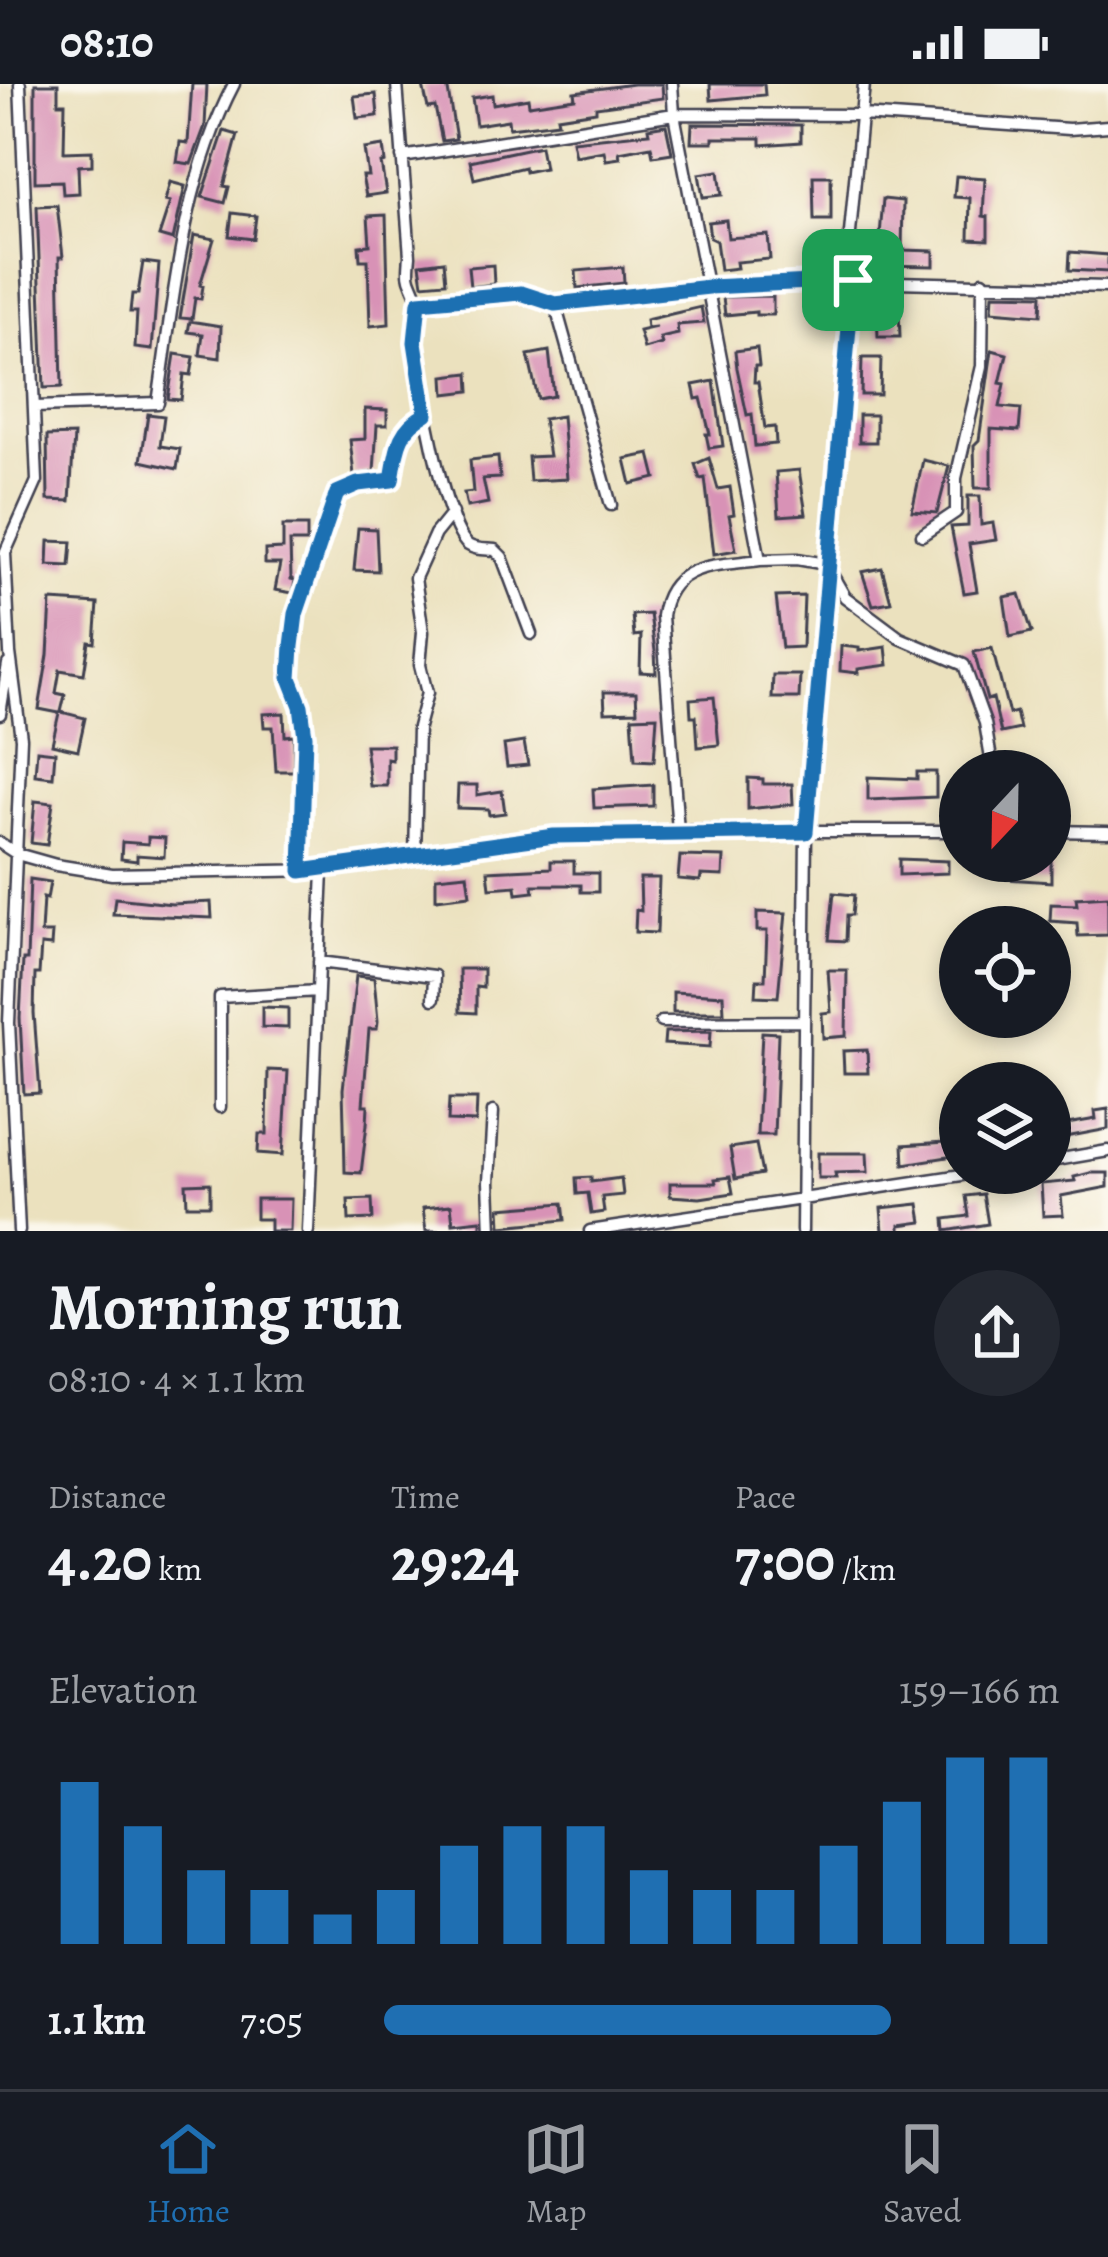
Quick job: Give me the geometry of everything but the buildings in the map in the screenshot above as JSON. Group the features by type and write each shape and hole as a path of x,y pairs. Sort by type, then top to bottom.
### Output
{"street":[{"path":"19,1231 9,1023 21,738 2,550 37,481 20,84"},
{"path":"35,406 158,403 183,238 215,122 235,84"},
{"path":"397,84 410,256 407,282 419,302 415,342 426,414 452,513 472,548 495,550 502,557 531,634"},
{"path":"672,84 760,560"},
{"path":"802,1231 806,832 826,564 842,439 853,280 850,233 863,84"},
{"path":"402,157 674,114 862,116 1069,129 1108,126"},
{"path":"419,302 521,293 555,304 709,287 853,280 1108,287"},
{"path":"922,535 956,512 956,478 982,365 982,281"},
{"path":"555,304 611,505"},
{"path":"301,871 305,736 301,706 290,678 296,614 337,493 358,484 392,480 399,437 426,414"},
{"path":"415,857 418,727 427,693 421,681 424,632 416,578 435,534 452,513"},
{"path":"679,831 662,616 665,592 683,575 760,560 826,564"},
{"path":"826,564 845,597 900,638 964,665 986,723 990,750"},
{"path":"0,714 10,653"},
{"path":"0,843 17,854 112,874 323,870 554,836 939,831"},
{"path":"1071,832 1108,832"},
{"path":"308,1231 323,870"},
{"path":"319,962 434,976 433,999"},
{"path":"220,1107 220,998 318,991"},
{"path":"662,1022 802,1021"},
{"path":"491,1231 493,1112"},
{"path":"1071,1157 1108,1151"},
{"path":"590,1231 939,1179"}],"route":[{"path":"853,280 806,832 554,836 301,871 305,736 301,706 290,678 296,614 337,493 358,484 392,480 399,437 426,414 415,342 419,302 521,293 555,304 709,287 853,280"}]}
